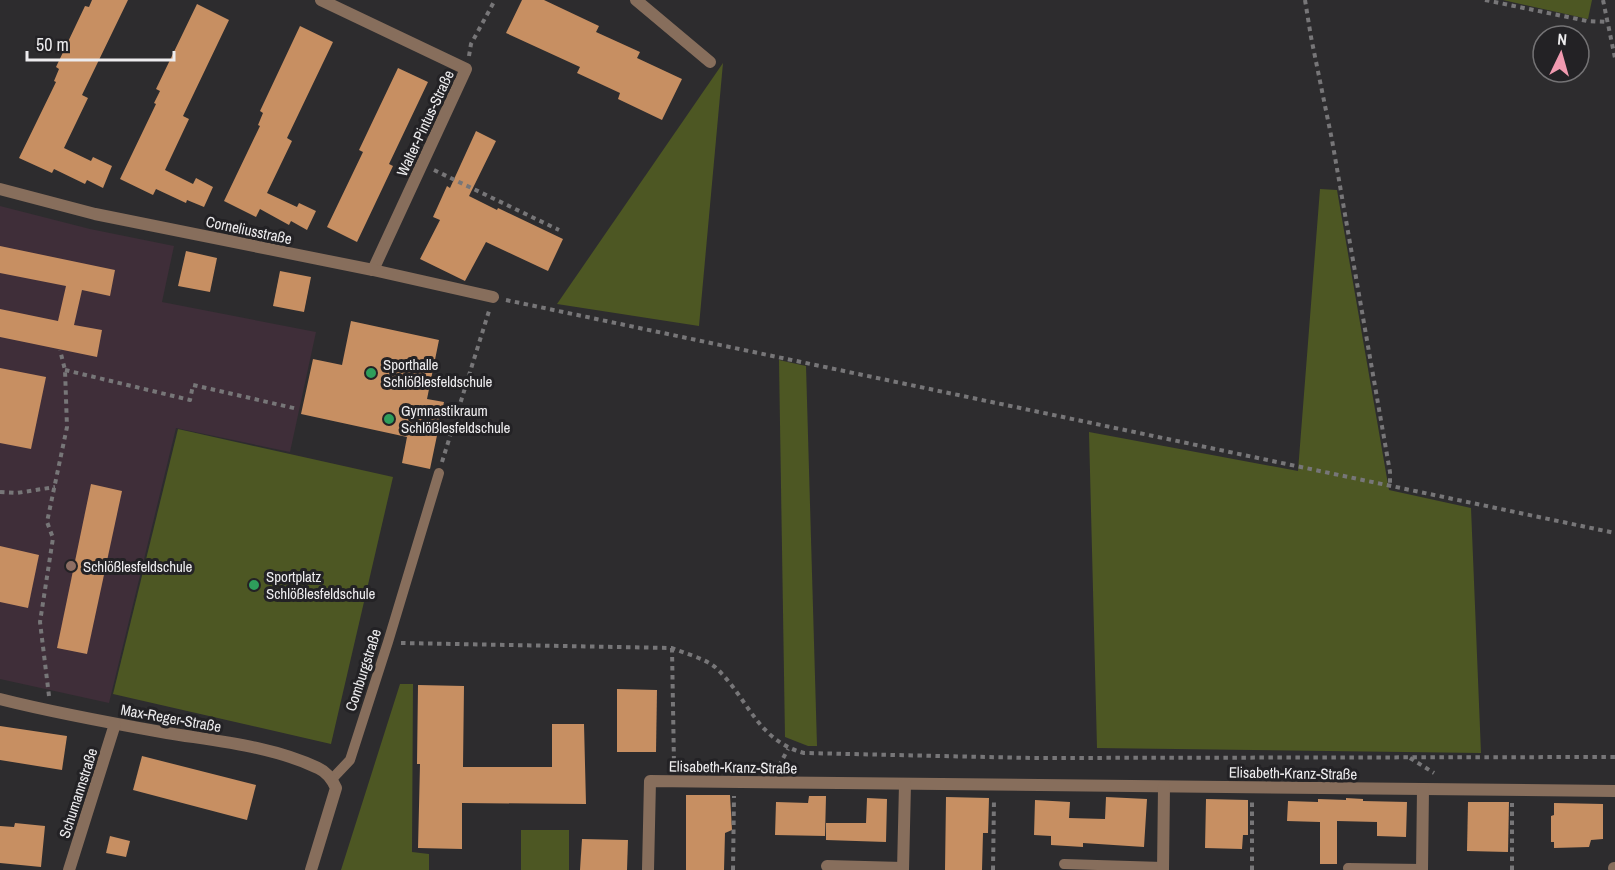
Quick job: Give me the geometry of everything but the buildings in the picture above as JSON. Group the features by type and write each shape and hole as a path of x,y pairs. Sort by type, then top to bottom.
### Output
{"street":[{"name":"Walter-Pintus-Straße","path":"321,0 466,69 373,270"},
{"path":"636,0 710,62"},
{"name":"Corneliusstraße","path":"0,189 95,214 373,270 493,297"},
{"name":"Max-Reger-Straße","path":"0,699 50,711 274,753 320,769 332,779"},
{"name":"Schumannstraße","path":"69,870 116,724"},
{"path":"311,870 336,788 332,779"},
{"name":"Elisabeth-Kranz-Straße","path":"648,870 650,781 1615,791"},
{"path":"827,866 903,869 904,784"},
{"path":"1163,869 1164,787"},
{"path":"1422,789 1422,870"}],"lane":[{"name":"Comburgstraße","path":"332,779 350,760 439,473"},
{"path":"1064,864 1163,869"},
{"path":"1348,867 1422,870"}],"path":[{"path":"466,69 471,44 495,0"},
{"path":"1305,0 1332,140 1390,472 1390,485"},
{"path":"1485,0 1587,21 1608,22"},
{"path":"1603,0 1615,58"},
{"path":"422,165 559,230"},
{"path":"439,473 493,297 1615,533"},
{"path":"50,711 40,622 53,538 47,522 68,427 65,370 60,350"},
{"path":"65,370 190,400 193,385 298,409"},
{"path":"0,492 17,493 55,487"},
{"path":"388,642 672,648 714,666 772,738 788,749 804,753 1032,758 1615,757"},
{"path":"672,648 674,765"},
{"path":"733,870 734,782"},
{"path":"993,870 994,785"},
{"path":"1252,788 1252,870"},
{"path":"1512,790 1512,870"}],"shaded area":[{"name":"Schlößlesfeldschule","path":"0,206 90,229 174,246 162,302 316,332 290,452 176,428 109,703 0,679"}],"green space":[{"path":"1503,0 1592,0 1588,19"},
{"path":"723,63 699,326 557,304"},
{"path":"1320,189 1337,190 1389,490 1471,508 1481,753 1097,748 1089,432 1298,471"},
{"path":"779,360 806,366 817,746 808,746 785,737"},
{"name":"Sportplatz Schlößlesfeldschule","path":"178,429 393,477 331,744 113,694"},
{"path":"400,684 413,684 412,852 429,854 429,870 341,870"},
{"path":"521,830 569,830 569,870 521,870"}],"place":[{"name":"Sporthalle Schlößlesfeldschule","path":"371,373"},
{"name":"Gymnastikraum Schlößlesfeldschule","path":"389,419"},
{"name":"Schlößlesfeldschule","path":"71,566"},
{"name":"Sportplatz Schlößlesfeldschule","path":"254,585"}]}
